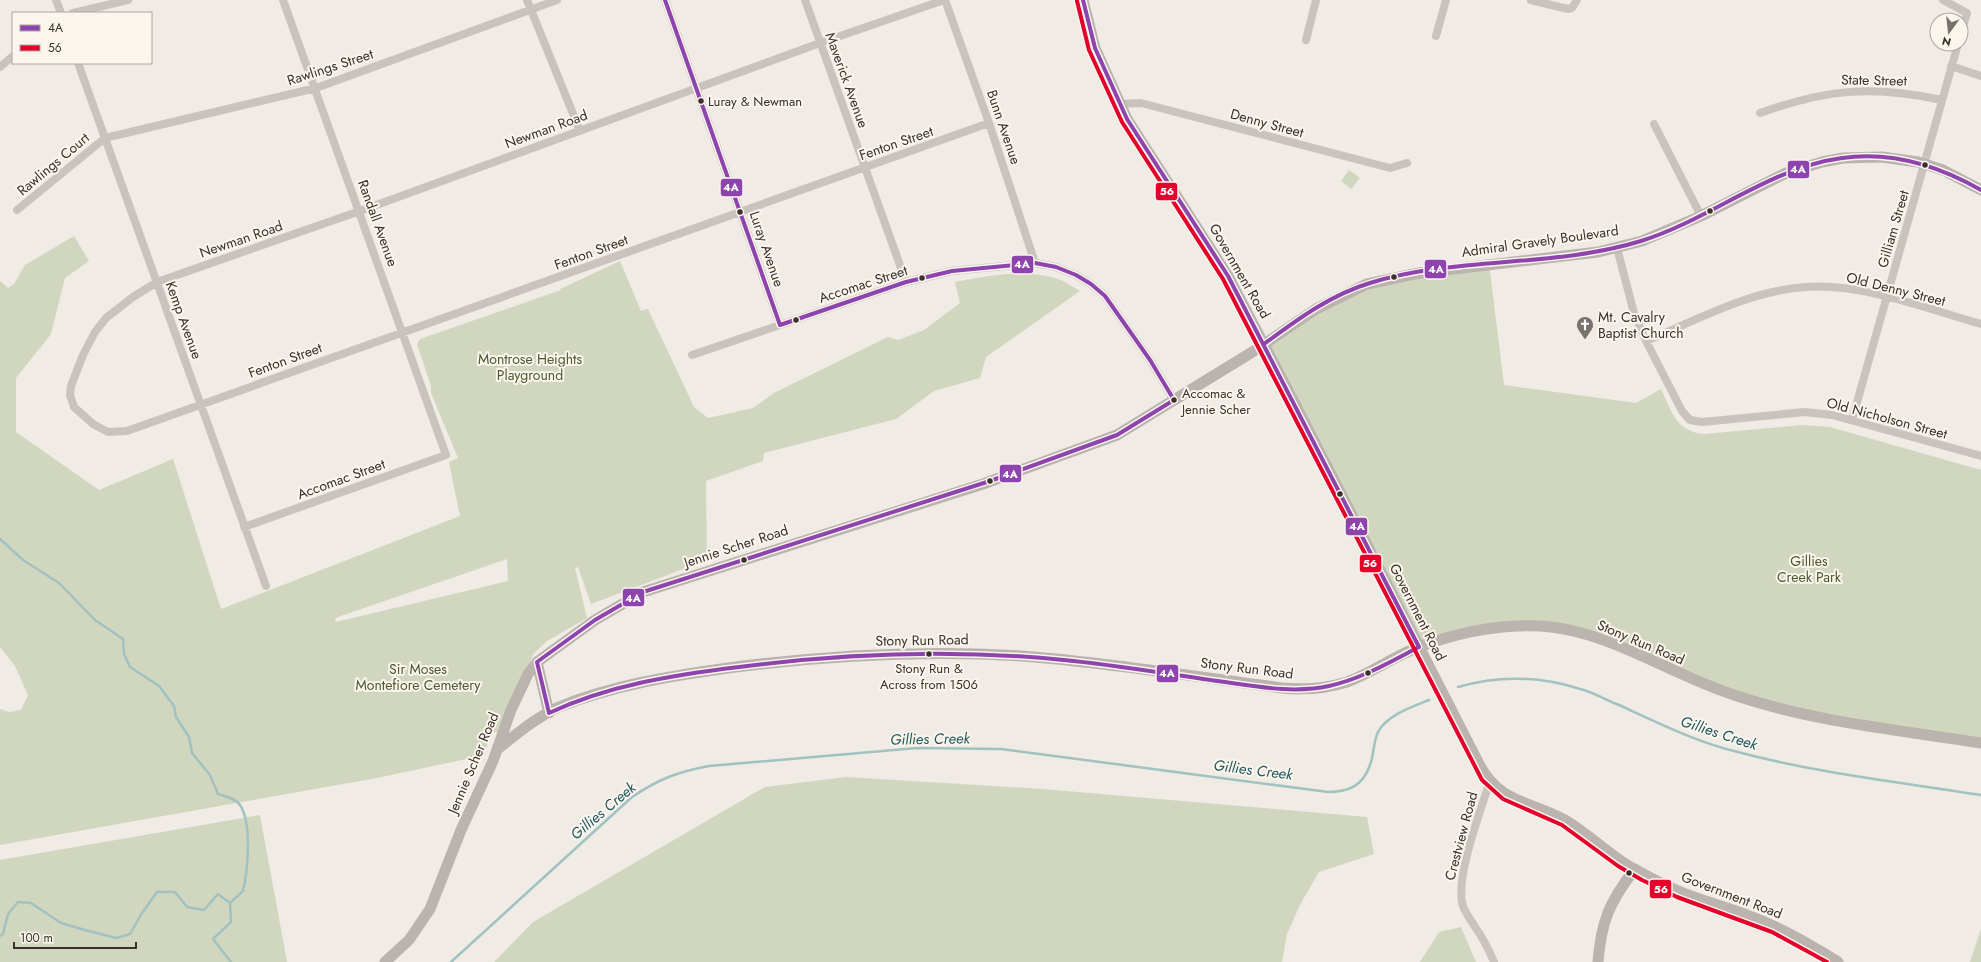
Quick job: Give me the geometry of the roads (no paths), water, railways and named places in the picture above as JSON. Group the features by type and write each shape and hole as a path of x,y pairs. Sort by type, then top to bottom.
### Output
{"street":[{"path":"56,0 61,12"},
{"path":"77,12 128,0"},
{"name":"Randall Avenue","path":"284,0 404,333 446,455"},
{"path":"527,0 580,130"},
{"name":"Rawlings Street","path":"105,138 316,88 557,0"},
{"name":"Luray Avenue","path":"665,0 741,211 780,325"},
{"name":"Maverick Avenue","path":"805,0 906,282"},
{"name":"Newman Road","path":"70,391 82,356 102,323 116,309 156,282 360,211 820,43 945,0"},
{"name":"Bunn Avenue","path":"945,0 989,123 1035,263"},
{"name":"Government Road","path":"1083,0 1095,48 1120,104 1140,141 1228,276 1482,771 1506,796 1547,811 1566,821 1635,869 1688,896 1741,913 1770,925 1806,942 1838,962"},
{"path":"1306,40 1316,0"},
{"path":"1436,36 1446,0"},
{"path":"1531,0 1563,9 1572,8 1577,2"},
{"path":"1943,0 1965,12"},
{"name":"Gilliam Street","path":"1852,420 1955,52"},
{"path":"0,67 12,57"},
{"name":"Kemp Avenue","path":"78,64 266,586"},
{"path":"1951,66 1981,76"},
{"name":"State Street","path":"1760,113 1798,100 1843,91 1890,91 1942,100"},
{"name":"Denny Street","path":"1120,104 1141,104 1390,168 1407,163"},
{"name":"Fenton Street","path":"70,391 71,402 81,414 103,430 117,433 127,431 989,123"},
{"path":"1654,124 1701,216"},
{"name":"Rawlings Court","path":"17,210 105,138"},
{"name":"Admiral Gravely Boulevard","path":"1264,344 1330,301 1367,284 1419,273 1598,252 1616,248 1657,235 1701,216 1786,173 1822,162 1843,158 1882,157 1925,164 1959,177 1981,190"},
{"path":"1616,248 1634,313 1646,341"},
{"name":"Accomac Street","path":"692,355 906,282 952,271 1035,263 1056,267 1076,275 1091,284 1105,296 1150,360 1174,400"},
{"name":"Old Denny Street","path":"1646,341 1751,298 1789,289 1807,287 1844,288 1887,297 1981,324"},
{"name":"Old Nicholson Street","path":"1646,341 1682,411 1690,420 1702,422 1805,412 1826,414 1981,456"},
{"name":"Jennie Scher Road","path":"385,962 409,940 430,909 461,830 498,748 511,710 528,674 537,662 595,620 643,592 1005,476 1117,435 1264,344"},
{"name":"Accomac Street","path":"244,528 446,455"},
{"name":"Stony Run Road","path":"498,748 522,729 548,713 597,694 654,680 761,664 832,658 914,655 1032,657 1296,690 1330,687 1348,682 1419,647 1456,634 1489,628 1520,626 1567,630 1613,644 1709,687 1760,704 1845,722 1981,743"},
{"path":"537,662 548,713"},
{"name":"Crestview Road","path":"1490,781 1475,827 1460,893 1463,907 1485,942 1494,962"},
{"path":"1598,962 1602,933 1609,908 1620,888 1635,869"}],"waterway":[{"path":"0,539 23,560 59,583 95,620 123,639 124,654 130,667 159,686 174,706 176,717 189,737 192,753 210,775 218,794 233,799 240,805 244,813 248,835 246,871 243,891 230,903"},
{"name":"Gillies Creek","path":"1458,687 1489,680 1504,679 1534,679 1565,685 1590,692 1690,737 1719,747 1764,759 1826,771 1981,795"},
{"name":"Gillies Creek","path":"451,962 632,797 651,785 687,771 709,766 917,748 1001,749 1335,792 1348,789 1359,783 1363,778 1371,761 1378,732 1387,721 1400,712 1429,700"},
{"name":"Gillies Creek","path":"0,936 3,934 8,914 18,902 31,903 61,923 116,938 130,934 142,913 157,892 175,892 187,907 204,910 218,894 230,903 231,922 213,939 231,962"}],"place":[{"name":"Luray & Newman","path":"701,101"},
{"name":"Mt. Cavalry Baptist Church","path":"1585,340"},
{"name":"Accomac & Jennie Scher","path":"1174,400"},
{"name":"Stony Run & Across from 1506","path":"929,654"}],"park label":[{"name":"Montrose Heights Playground","path":"530,368"},
{"name":"Gillies Creek Park","path":"1809,570"},
{"name":"Sir Moses Montefiore Cemetery","path":"418,678"}]}
